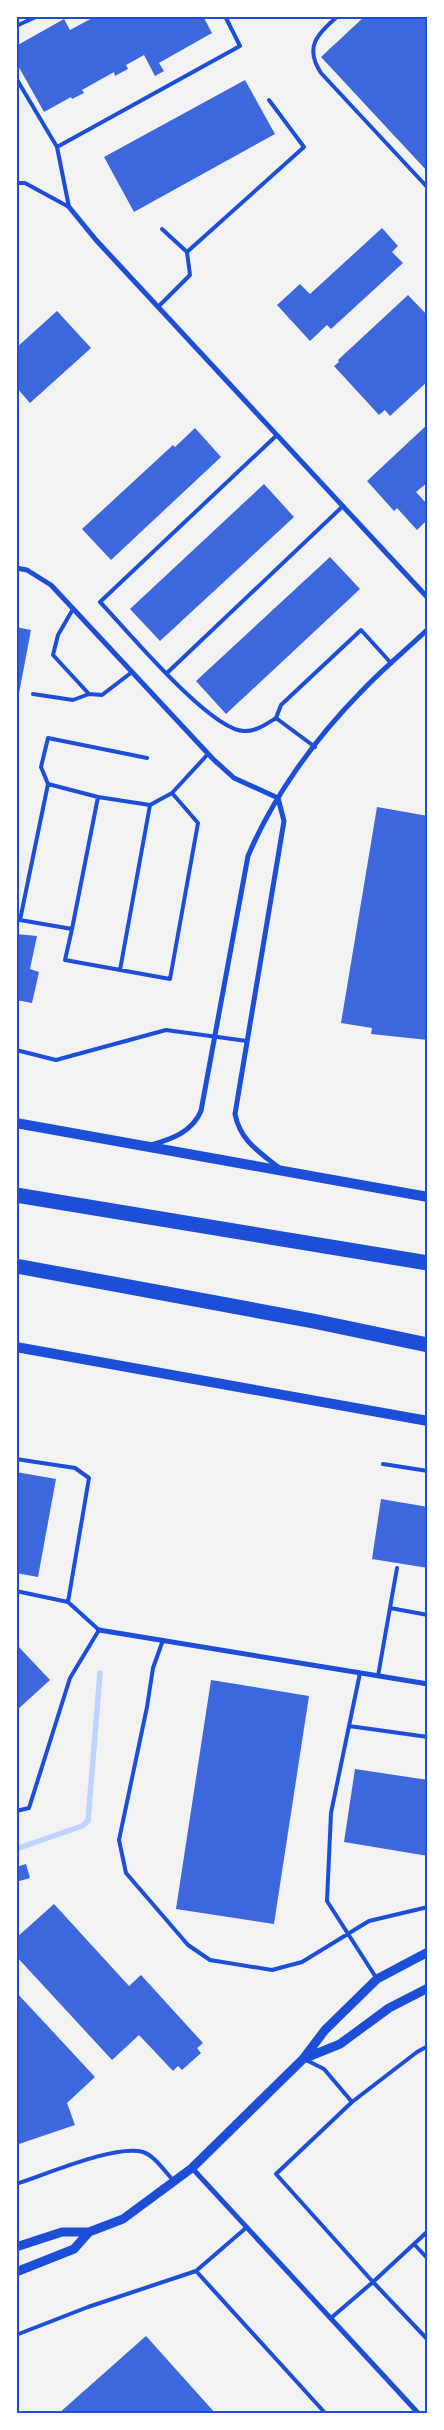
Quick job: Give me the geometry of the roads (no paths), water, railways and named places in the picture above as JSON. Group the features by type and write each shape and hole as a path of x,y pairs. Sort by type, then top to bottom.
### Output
{"highway":[{"path":"16,1195 428,1263"},
{"path":"16,1266 304,1319 428,1345"}],"main road":[{"path":"16,1124 428,1197"},
{"path":"16,1347 428,1421"}],"street":[{"path":"69,207 96,240 428,598"},
{"path":"16,568 27,570 51,585 208,754 234,778 278,798"},
{"path":"142,1147 174,1138 197,1120 204,1096 248,856 259,829 278,798 315,747 358,694 428,629"},
{"path":"278,798 284,821 235,1114 238,1126 252,1146 282,1170"},
{"path":"98,1630 428,1684"},
{"path":"16,2247 62,2232 89,2232 123,2219 192,2168 303,2059 325,2030 377,1979 428,1952"},
{"path":"303,2059 340,2044 389,2008 428,1988"},
{"path":"192,2168 419,2414"},
{"path":"16,2272 74,2249 89,2232"}],"lane":[{"path":"16,26 38,16"},
{"path":"57,147 240,46 225,16"},
{"path":"338,16 320,32 314,43 314,62 321,72 428,188"},
{"path":"16,78 57,147 69,207"},
{"path":"188,252 304,147 269,100"},
{"path":"16,183 25,183 69,207"},
{"path":"158,307 190,275 188,252 162,229"},
{"path":"277,435 100,602 192,698 220,723 244,732 260,728 276,718 281,705 361,630 392,663"},
{"path":"167,673 343,506"},
{"path":"73,609 58,635 53,655 89,694"},
{"path":"33,694 73,700 89,694 102,694 132,672"},
{"path":"276,718 315,747"},
{"path":"72,929 20,920 48,784 41,767 48,738 147,758"},
{"path":"48,784 98,797 150,805 172,793 208,754"},
{"path":"98,797 65,960 170,979 198,823 172,793"},
{"path":"120,970 150,805"},
{"path":"16,1050 56,1060 166,1030 215,1035 247,1041"},
{"path":"16,1459 75,1468 89,1478 68,1602"},
{"path":"383,1464 428,1471"},
{"path":"378,1676 397,1568"},
{"path":"16,1591 68,1602 98,1630 70,1678 29,1808 16,1812"},
{"path":"390,1608 428,1615"},
{"path":"163,1640 153,1668 147,1707 119,1840 126,1873 188,1945 210,1960 272,1970 302,1962 369,1921 428,1907"},
{"path":"360,1673 331,1813 327,1901 377,1979"},
{"path":"349,1726 428,1737"},
{"path":"428,2046 417,2052 352,2102 276,2174 428,2340"},
{"path":"303,2059 324,2069 352,2102"},
{"path":"16,2184 122,2150 143,2152 151,2157 174,2181"},
{"path":"16,2335 98,2304 196,2271 247,2227"},
{"path":"331,2318 428,2231"},
{"path":"414,2244 428,2259"},
{"path":"196,2271 326,2414"}],"waterway":[{"path":"16,1849 82,1826 88,1821 100,1673"}]}
